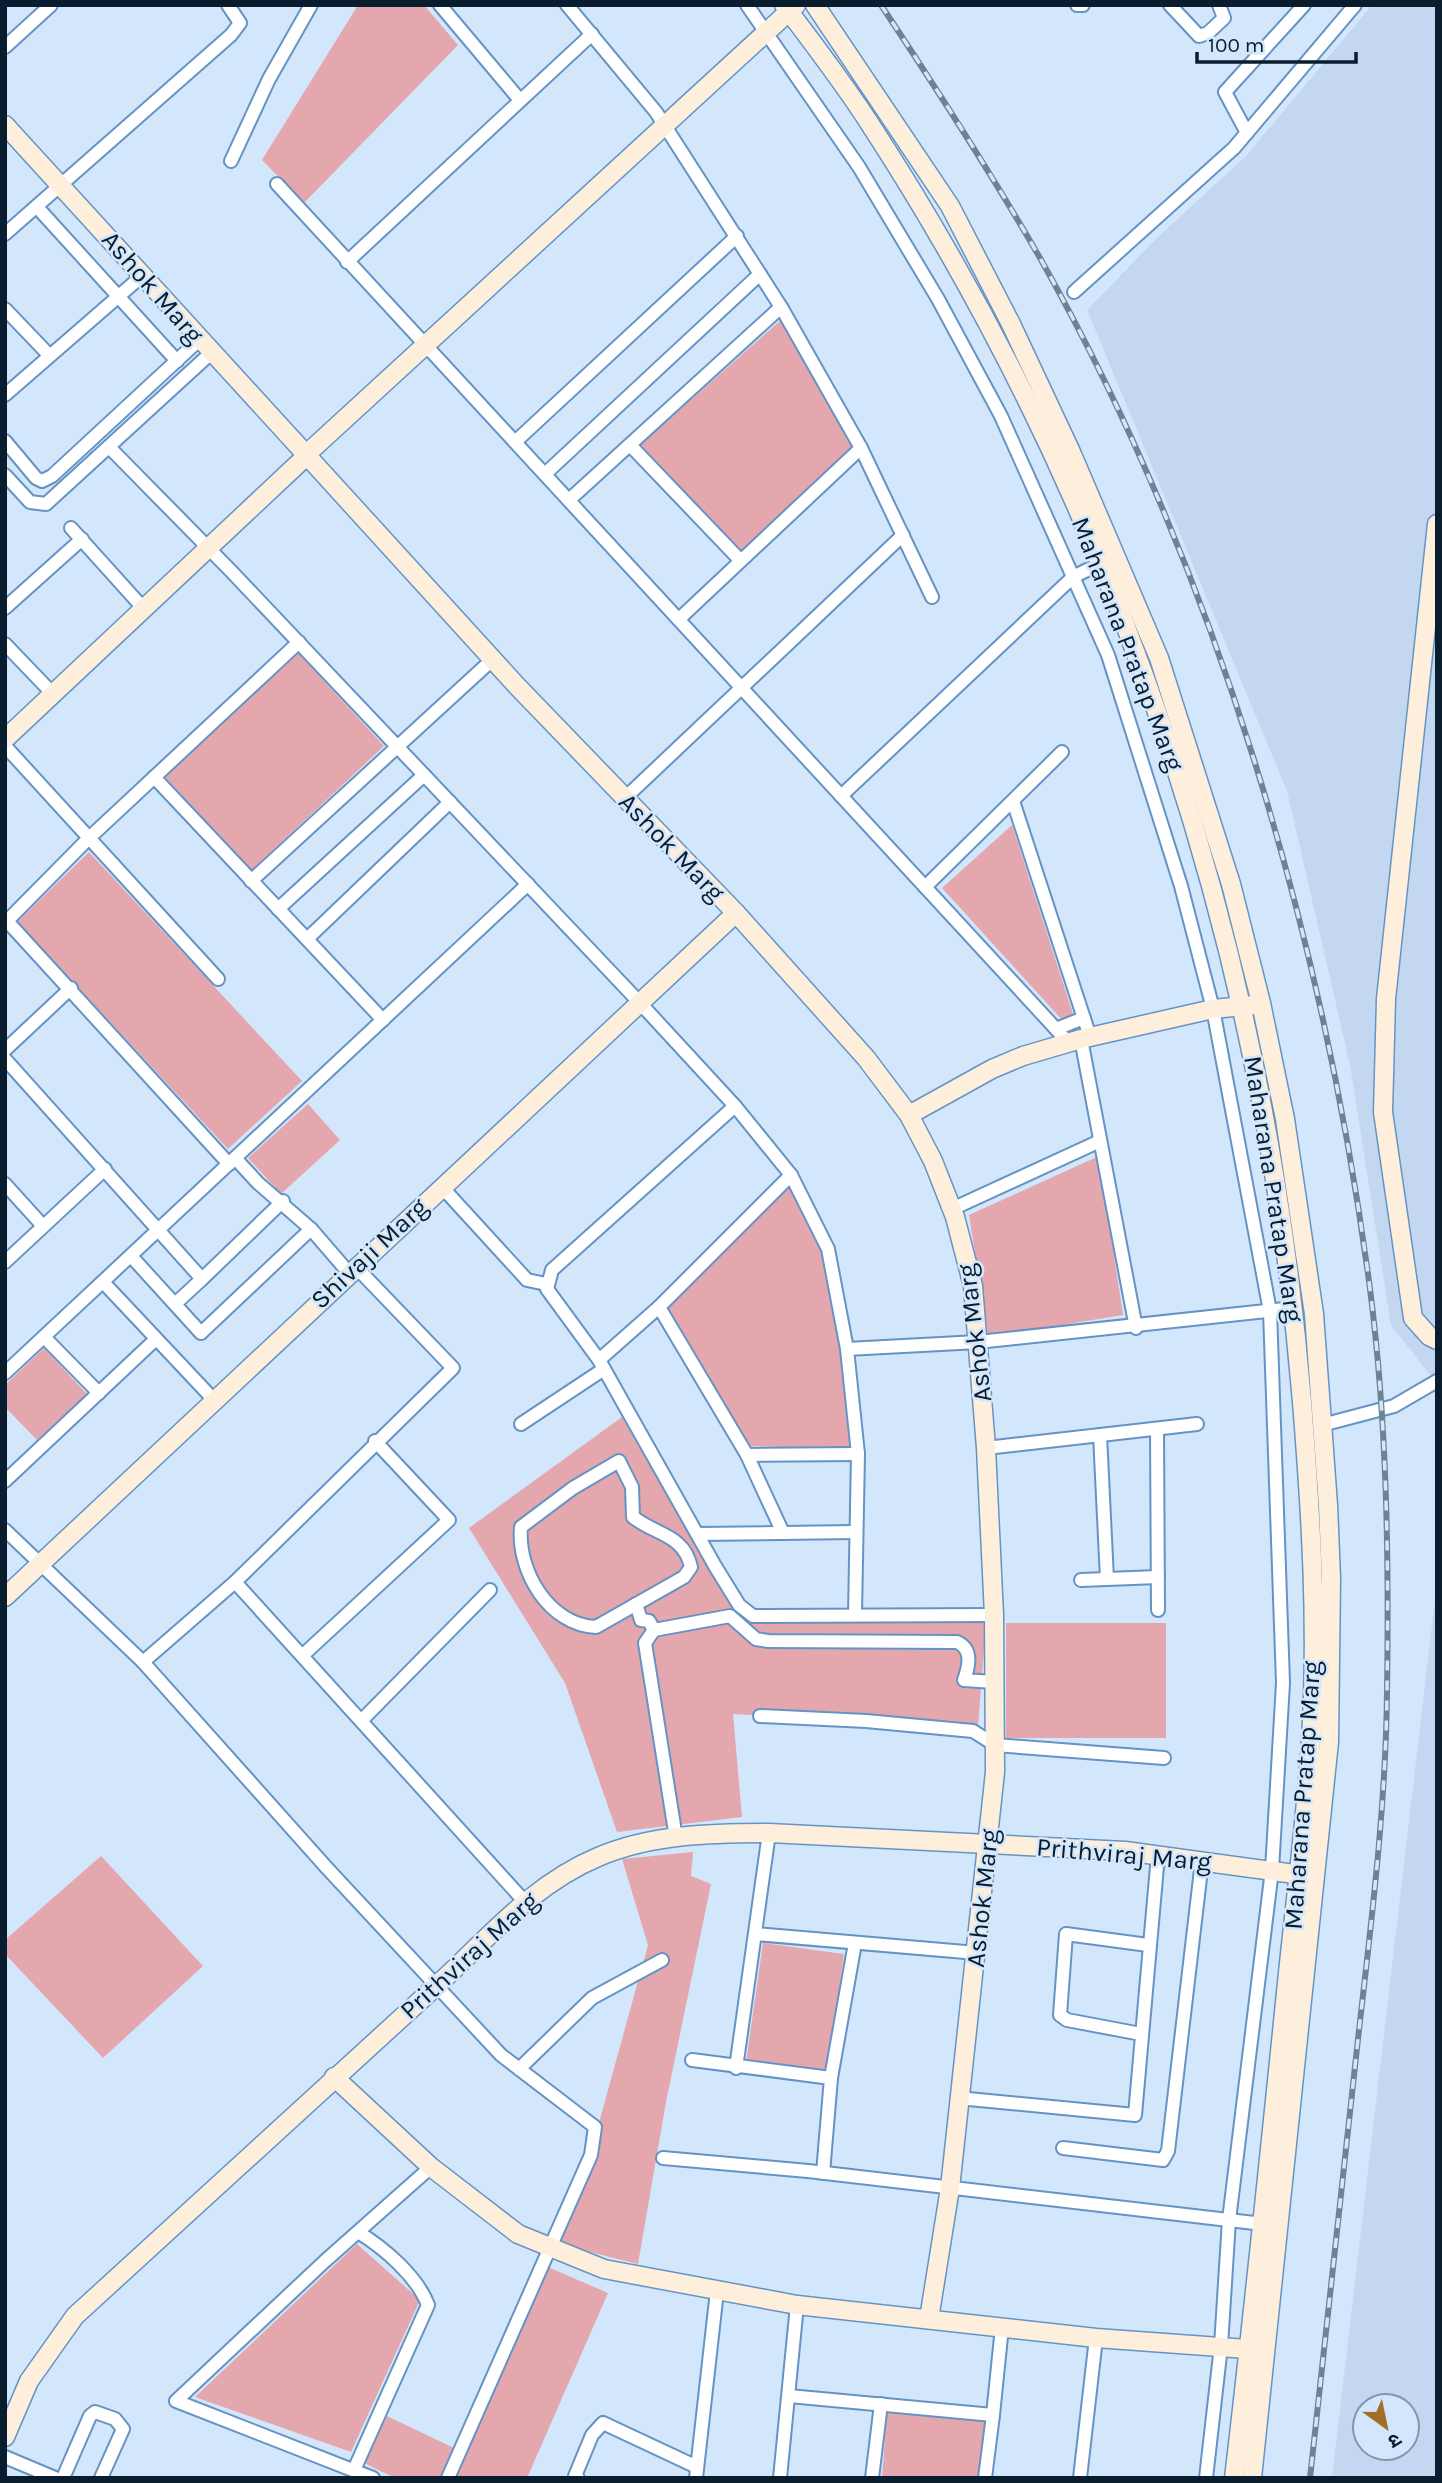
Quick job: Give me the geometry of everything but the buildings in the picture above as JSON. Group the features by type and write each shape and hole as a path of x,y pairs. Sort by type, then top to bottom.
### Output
{"street":[{"path":"5,234 231,36 240,23 228,5"},
{"path":"232,161 269,79 312,5"},
{"path":"440,5 519,99"},
{"path":"567,5 664,125 737,236 861,448 932,597"},
{"path":"747,5 859,167 938,299 1001,416 1108,655 1143,759 1213,1009 1270,1311 1283,1683 1272,1870 1229,2220 1221,2346 1206,2478"},
{"name":"Maharana Pratap Marg","path":"815,5 950,206 1017,336 1109,559 1212,888 1243,1007 1268,1125 1294,1308 1311,1505 1311,1738 1306,1876 1256,2350 1234,2478"},
{"path":"1077,5 1083,5"},
{"path":"1170,5 1199,36 1208,33 1224,18 1219,5"},
{"path":"1247,132 1225,92 1304,5"},
{"path":"1074,292 1234,148 1355,5"},
{"path":"5,47 49,6"},
{"path":"5,739 306,455 766,33 790,7"},
{"name":"Maharana Pratap Marg","path":"790,7 867,118 985,318 1159,658 1194,760 1231,884 1261,1003 1302,1221 1322,1425 1331,1578 1329,1742 1306,1876 1263,2224 1251,2478"},
{"path":"347,262 519,99 592,34"},
{"name":"Ashok Marg","path":"6,126 143,275 205,347 493,659 736,912 866,1058 909,1115 933,1161 952,1209 973,1286 986,1448 994,1615 995,1745 989,1843 958,2098 950,2188 929,2319"},
{"path":"277,184 925,887 1074,1037 1100,1141 1136,1328"},
{"path":"37,207 177,361"},
{"path":"515,442 737,236"},
{"path":"545,474 760,274"},
{"path":"5,395 143,275"},
{"path":"569,500 780,307"},
{"path":"5,309 49,355"},
{"path":"5,441 36,478 42,481 52,476 177,361 205,347"},
{"path":"5,475 30,502 46,504 109,447 205,347"},
{"path":"630,445 740,560"},
{"path":"109,447 299,642 640,1003 735,1106 791,1175 828,1249 847,1349 858,1454 855,1614"},
{"path":"679,619 861,448"},
{"path":"1437,524 1386,999 1383,1112 1413,1318 1429,1336 1437,1340"},
{"path":"71,528 144,609"},
{"path":"625,798 903,535"},
{"path":"5,608 82,539"},
{"path":"841,796 1073,577 1109,559"},
{"path":"143,1662 235,1582 375,1441 453,1368 283,1201 270,1194 232,1161 6,922 88,839 299,642"},
{"path":"5,645 53,694"},
{"path":"251,881 493,659"},
{"path":"5,746 218,979"},
{"path":"925,887 1062,752"},
{"path":"278,909 424,775"},
{"path":"154,777 383,1020"},
{"path":"1013,801 1084,1018 1074,1037"},
{"path":"307,939 450,802"},
{"path":"6,1370 528,884"},
{"name":"Shivaji Marg","path":"5,1597 736,912"},
{"path":"5,1050 71,988"},
{"path":"909,1115 992,1069 1074,1037 1213,1009 1261,1003"},
{"path":"1074,1037 1084,1018"},
{"path":"5,1059 202,1279"},
{"path":"735,1106 552,1270 546,1284 550,1294 601,1365 739,1605 753,1616 994,1615"},
{"path":"952,1209 1100,1141"},
{"path":"5,1262 105,1169"},
{"path":"521,1424 601,1365 791,1175"},
{"path":"5,1184 43,1226"},
{"path":"441,1186 527,1280 546,1284"},
{"path":"175,1304 283,1201"},
{"path":"131,1256 201,1333 311,1229"},
{"path":"103,1282 214,1400"},
{"path":"659,1307 747,1455 783,1533"},
{"path":"847,1349 978,1342 1136,1328 1294,1308"},
{"path":"44,1337 99,1393"},
{"path":"5,1481 156,1339"},
{"path":"1322,1425 1394,1405 1437,1381"},
{"path":"986,1448 1198,1424"},
{"path":"1157,1429 1158,1610"},
{"path":"1100,1435 1107,1579"},
{"path":"303,1655 449,1520 375,1441"},
{"path":"747,1455 858,1454"},
{"path":"619,1461 632,1488 633,1517 673,1537 688,1553 691,1567 684,1577 636,1604 596,1627 580,1626 562,1618 538,1592 519,1544 521,1527 573,1488 619,1461"},
{"path":"5,1530 143,1662 436,1987 501,2055 595,2127 591,2155 448,2478"},
{"path":"697,1534 855,1532"},
{"path":"1081,1580 1158,1577"},
{"path":"235,1582 525,1902"},
{"path":"362,1720 490,1590"},
{"path":"636,1604 641,1620 649,1621 654,1630"},
{"path":"676,1838 645,1643 654,1630 730,1616 756,1639 768,1641 957,1642 962,1644 969,1654 969,1666 964,1680 994,1682"},
{"path":"760,1716 866,1721 973,1731 995,1745 1164,1758"},
{"name":"Prithviraj Marg","path":"5,2437 29,2381 75,2316 334,2077 436,1987 525,1902 597,1857 626,1847 676,1838 720,1833 769,1833 989,1843 1158,1855 1306,1876"},
{"path":"736,2068 769,1833"},
{"path":"958,2098 1135,2115 1158,1855"},
{"path":"1063,2148 1163,2160 1168,2151 1202,1861"},
{"path":"755,1934 976,1953"},
{"path":"1141,2034 1067,2020 1060,2015 1066,1934 1148,1945"},
{"path":"822,2173 831,2078 855,1943"},
{"path":"519,2069 592,1998 662,1960"},
{"path":"692,2060 736,2068 831,2078"},
{"path":"334,2077 431,2167 518,2234 604,2269 797,2305 1096,2337 1256,2350"},
{"path":"663,2158 822,2173 1263,2224"},
{"path":"373,2478 176,2401 431,2167"},
{"path":"354,2470 428,2305 420,2285 386,2255 380,2245 358,2232"},
{"path":"578,2478 575,2476 592,2435 603,2423 696,2472 717,2291"},
{"path":"780,2478 797,2305"},
{"path":"985,2478 1002,2327"},
{"path":"1080,2478 1096,2337"},
{"path":"789,2396 993,2415"},
{"path":"872,2478 881,2404"},
{"path":"63,2478 90,2416 95,2412 115,2419 123,2429 101,2478"},
{"path":"5,2458 55,2478"}],"shaded area":[{"path":"358,5 424,5 458,45 304,203 262,160"},
{"path":"1372,5 1437,5 1437,1384 1391,1325 1350,1065 1287,791 1087,310 1158,237 1246,156"},
{"path":"782,319 855,450 742,552 640,445"},
{"path":"298,653 384,746 252,870 165,777"},
{"path":"1012,825 1075,1020 1063,1021 942,888"},
{"path":"89,852 302,1081 228,1149 17,922"},
{"path":"308,1104 340,1140 281,1194 248,1158"},
{"path":"1099,1156 1123,1315 988,1337 969,1215"},
{"path":"790,1184 826,1251 849,1356 853,1449 749,1446 665,1306"},
{"path":"44,1348 87,1394 37,1440 5,1407 5,1385"},
{"path":"622,1417 723,1594 740,1613 759,1621 986,1623 978,1727 733,1714 742,1817 617,1832 565,1683 469,1528"},
{"path":"1437,1582 1437,2478 1332,2478"},
{"path":"1006,1623 1166,1623 1166,1738 1006,1738"},
{"path":"693,1852 691,1876 711,1884 666,2102 638,2264 558,2244 600,2119 648,1945 622,1859"},
{"path":"101,1856 203,1966 103,2058 5,1954 5,1940"},
{"path":"763,1943 844,1954 827,2073 746,2062"},
{"path":"357,2244 420,2300 351,2452 195,2397"},
{"path":"548,2267 608,2293 527,2478 455,2478"},
{"path":"887,2413 986,2421 980,2478 882,2478"},
{"path":"387,2416 454,2448 440,2478 395,2478 364,2463"}],"railway":[{"path":"881,5 1002,193 1040,258 1103,377 1159,500 1209,628 1253,758 1292,890 1324,1023 1350,1156 1370,1289 1380,1389 1388,1590 1386,1735 1373,1909 1310,2478"}]}
